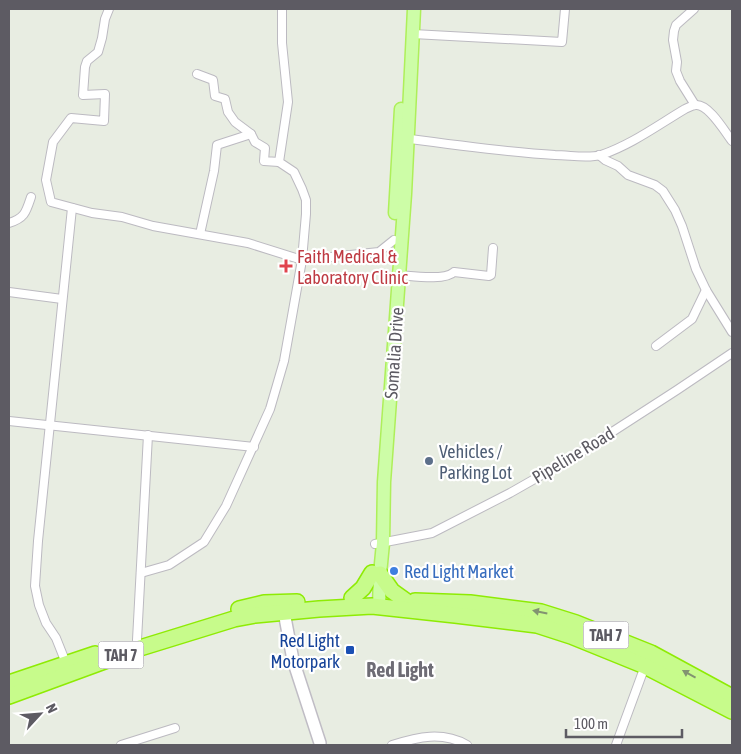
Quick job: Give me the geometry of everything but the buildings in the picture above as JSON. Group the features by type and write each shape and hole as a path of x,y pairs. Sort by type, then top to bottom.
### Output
{"highway":[{"path":"352,598 376,574 392,591 406,601"},
{"name":"TAH 7","path":"9,683 137,640 264,603 352,598 537,625 571,636 645,666 732,711"},
{"name":"TAH 7","path":"9,696 140,648 234,619 376,602 406,601 470,603 540,612 576,623 651,653 732,697"}],"main road":[{"name":"Somalia Drive","path":"376,602 376,574 405,194 403,138 407,9"},
{"name":"Somalia Drive","path":"379,544 383,384 414,9"}],"street":[{"path":"109,9 98,52 87,61 85,67 83,95 105,94 104,121 71,118 53,142 46,180 51,202 92,213 122,217 153,226 248,243 302,260 379,252 394,240"},
{"path":"279,162 288,102 282,43 282,9"},
{"path":"413,34 562,42 565,9"},
{"path":"694,9 676,24 673,40 677,62 676,71 695,105"},
{"path":"140,573 170,565 204,542 226,506 270,409 284,361 302,260 306,200 294,172 279,162 264,161 265,148 255,142 250,134 235,122 228,112 225,99 215,96 213,80 197,74"},
{"path":"403,138 536,153 583,156 599,155 619,147 695,105 701,106 712,114 732,141"},
{"path":"200,234 214,171 217,145 250,134"},
{"path":"599,155 618,166 628,175 655,185 663,191 682,226 696,269 706,290 732,332"},
{"path":"9,224 23,216 31,197"},
{"path":"66,664 56,638 46,622 39,605 35,586 72,208"},
{"path":"399,275 442,277 451,275 454,272 489,276 491,275 493,248"},
{"path":"656,346 692,319 706,290"},
{"path":"9,292 62,299"},
{"name":"Pipeline Road","path":"379,544 432,533 510,493 575,456 732,353"},
{"path":"9,421 254,447"},
{"path":"137,640 148,435"},
{"path":"284,612 293,660 320,745"},
{"path":"616,745 645,666"},
{"path":"121,745 175,728"},
{"path":"392,745 431,736 446,737 467,745"}],"place":[{"name":"Faith Medical & Laboratory Clinic","path":"286,266"},
{"name":"Vehicles / Parking Lot","path":"429,461"},
{"name":"Red Light Market","path":"394,571"},
{"name":"Red Light Motorpark","path":"350,650"}],"district":[{"name":"Red Light","path":"400,669"}]}
